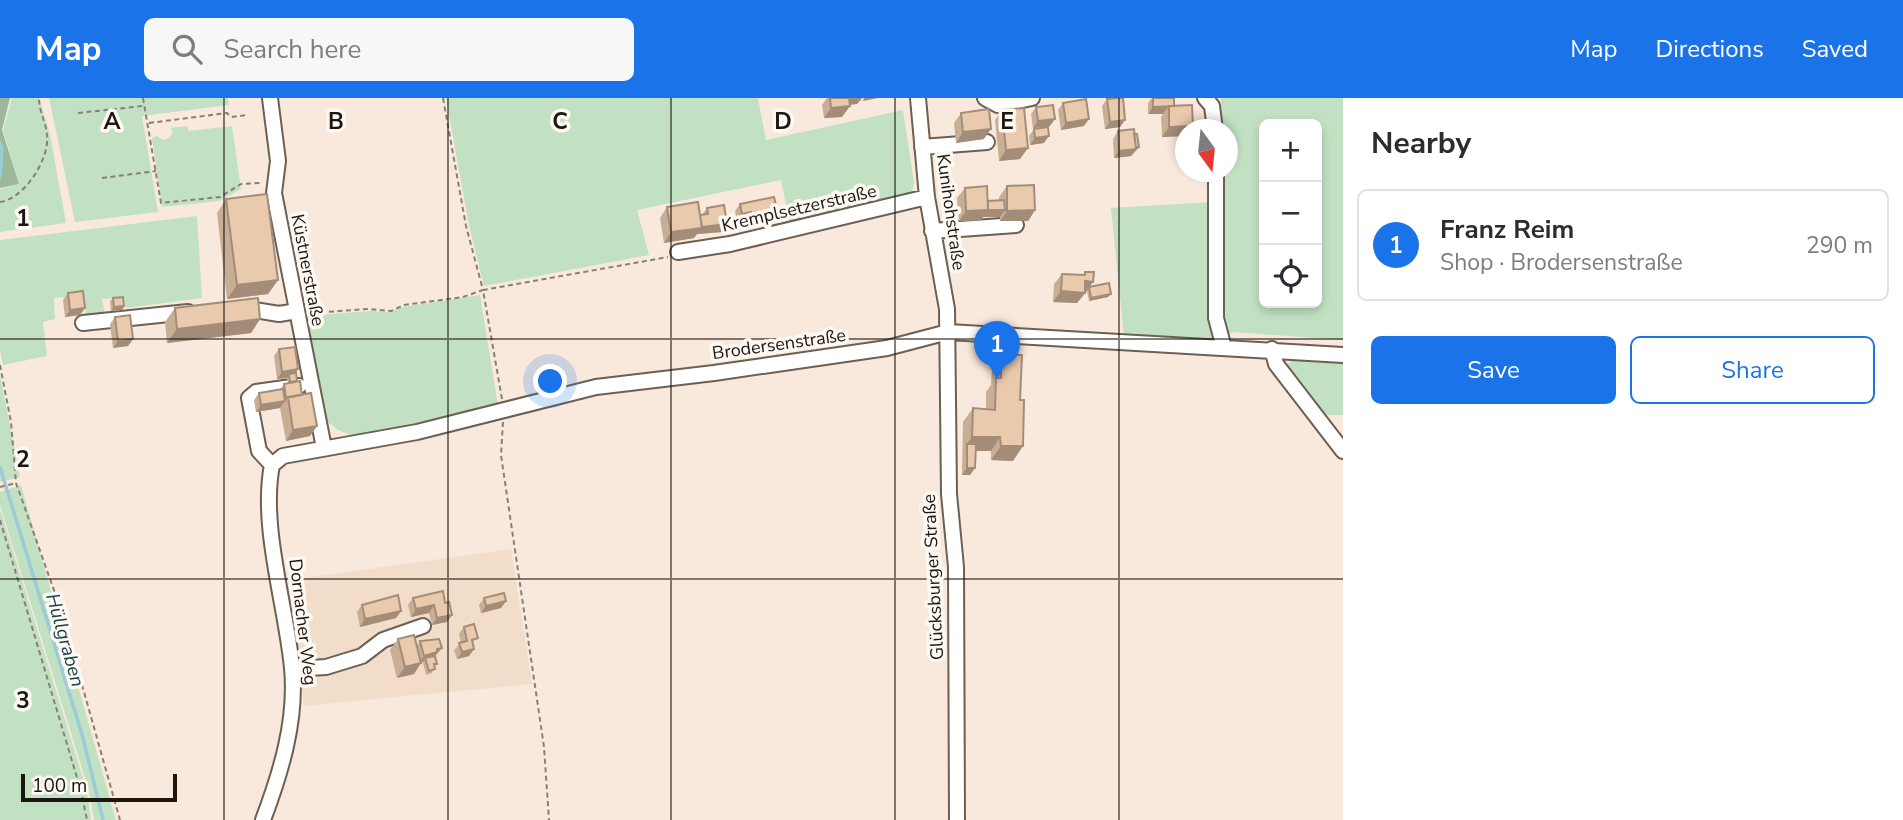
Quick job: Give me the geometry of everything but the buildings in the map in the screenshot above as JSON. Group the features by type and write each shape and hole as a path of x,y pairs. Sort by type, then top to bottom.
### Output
{"street":[{"name":"Küstnerstraße","path":"270,98 278,161 274,193 324,448"},
{"name":"Kunihohstraße","path":"918,98 927,197 947,309 948,332"},
{"path":"985,98 998,105 1032,98"},
{"path":"1205,98 1212,106 1214,119"},
{"path":"922,147 987,142"},
{"path":"1216,182 1216,318 1224,348"},
{"name":"Kremplsetzerstraße","path":"678,252 735,243 927,197"},
{"path":"932,231 1016,225"},
{"path":"230,308 257,309 279,314 297,311"},
{"path":"83,323 203,311"},
{"name":"Brodersenstraße","path":"272,465 283,456 417,432 596,387 887,348 948,332 1343,355"},
{"name":"Glücksburger Straße","path":"948,332 949,494 956,567 957,820"},
{"path":"1272,349 1276,364 1343,451"},
{"path":"272,465 259,451 249,398 251,394 261,391 311,384"},
{"path":"318,418 331,433 353,442"},
{"name":"Dornacher Weg","path":"263,820 282,763 293,705 292,669 268,508 272,465"},
{"path":"292,669 326,667 362,656 383,640 424,626"}],"path":[{"path":"0,202 9,201 30,182 43,160 48,136 39,108 39,98"},
{"path":"143,98 157,171 160,203 220,197 241,184 263,183"},
{"path":"443,98 466,226 483,290 503,410 501,455 544,747 549,820"},
{"path":"78,113 144,106"},
{"path":"148,123 227,113 232,117 248,115"},
{"path":"102,178 157,171"},
{"path":"297,311 308,314 367,309 391,311 404,305 463,297 483,290 673,256 678,252"},
{"path":"0,365 11,422 16,483 61,610 120,820"},
{"path":"0,487 16,483"},
{"path":"0,520 78,779 87,820"}],"shaded area":[{"path":"511,549 532,684 304,706 290,580"}],"green space":[{"path":"0,98 10,98 2,130 19,184 0,188"},
{"path":"12,98 39,98 50,134 66,223 0,232 0,189 19,184 3,130"},
{"path":"49,98 228,98 229,105 142,116 158,212 75,222"},
{"path":"446,98 758,98 766,140 903,110 914,183 911,195 794,223 789,220 781,180 637,210 649,255 484,286 469,225"},
{"path":"1221,98 1343,98 1343,340 1232,332 1228,335 1222,328 1220,182 1238,182 1238,119 1220,119"},
{"path":"187,126 189,131 232,126 241,189 219,201 162,207 152,138 169,138 173,132 170,128"},
{"path":"1211,202 1213,337 1207,343 1124,337 1111,208"},
{"path":"197,216 202,298 126,308 124,297 102,299 105,314 87,318 82,296 54,298 55,319 43,322 47,356 3,365 0,349 0,240"},
{"path":"480,295 498,406 422,426 354,436 338,430 325,420 304,316 390,312 403,307"},
{"path":"1293,359 1343,362 1343,415 1324,415 1285,368"},
{"path":"0,375 20,477 0,482"},
{"path":"21,485 116,820 94,820 89,791 0,505 0,492"},
{"path":"0,509 87,791 91,820 0,820"}],"waterway":[{"name":"Hüllgraben","path":"0,142 0,178"},
{"name":"Hüllgraben","path":"0,467 83,738 103,820"}],"place":[{"name":"Franz Reim","path":"997,379"}]}
